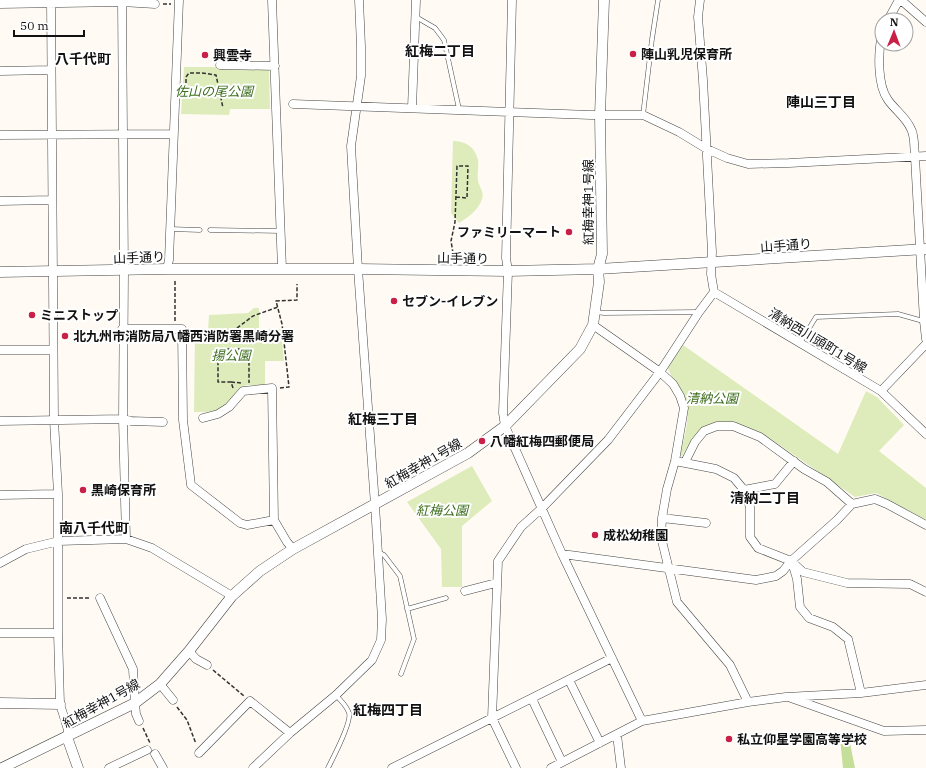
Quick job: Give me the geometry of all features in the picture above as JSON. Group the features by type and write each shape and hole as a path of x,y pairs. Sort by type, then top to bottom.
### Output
{"street":[{"path":"272,0 282,269"},
{"path":"253,768 336,695 372,660 381,640 382,620 378,552 351,146 361,76 359,0"},
{"path":"412,108 416,0"},
{"path":"512,0 506,258 508,271 503,413 504,426 562,554 642,721"},
{"name":"紅梅幸神1号線","path":"2,768 135,703 160,684 189,651 232,596 260,570 293,549 468,453 504,426 580,349 593,325 599,282 598,269 602,254 600,115 604,0"},
{"path":"516,768 492,718 498,561 521,527 542,508 608,440 660,372 699,312 714,292 711,274 707,149 698,17 700,0"},
{"path":"893,12 900,0 926,22"},
{"path":"122,1 124,271 122,329 126,539"},
{"path":"0,4 122,1 155,4"},
{"path":"51,2 54,420 63,598 58,633 60,704 68,730 67,737 78,768"},
{"path":"167,269 170,229 179,2"},
{"path":"880,52 879,60 881,82 887,98 912,130 923,249 924,321 926,339"},
{"path":"220,65 275,66"},
{"path":"0,71 51,70"},
{"path":"293,104 600,115 643,115 679,132 707,149 727,158 748,164 926,156"},
{"path":"0,135 173,134"},
{"path":"0,201 52,200"},
{"name":"山手通り","path":"0,272 124,271 167,269 508,271 598,269 923,249"},
{"name":"清納西川頭町1号線","path":"714,292 881,391 926,434"},
{"path":"593,325 660,372 673,384 680,396 684,408 675,461 667,489 662,518 661,537 677,602 730,665 748,702"},
{"path":"122,329 178,329 184,420 191,485 240,523 247,525 274,520"},
{"path":"881,391 926,344"},
{"path":"0,350 53,350"},
{"path":"203,418 218,414 230,407 243,391 272,388 274,520 293,549"},
{"path":"0,421 123,419 163,422"},
{"path":"685,462 695,442 704,430 717,426 733,426 760,437 804,469 827,482 852,504"},
{"path":"675,461 716,469 734,478 744,490 750,507 750,537 758,548 791,561 803,572 847,583 910,584 926,592"},
{"path":"744,490 775,484 794,461"},
{"path":"0,495 58,494"},
{"path":"562,554 756,580 776,576 783,572 791,561 838,520 852,504 875,499 926,525"},
{"path":"662,518 706,523"},
{"path":"0,563 26,550 59,541 126,539 152,548 232,596"},
{"path":"791,561 797,579 800,607 809,618 833,627 848,639 861,693"},
{"path":"465,590 496,584"},
{"path":"100,598 133,669 136,714 139,721"},
{"path":"0,633 58,633"},
{"path":"189,651 196,659 207,665"},
{"path":"392,768 612,658"},
{"path":"569,680 600,743"},
{"path":"160,684 172,700"},
{"path":"551,768 642,721 748,702 786,697 861,693 926,685"},
{"path":"786,697 884,731 926,730"},
{"path":"532,699 562,762"},
{"path":"200,753 250,701 290,734"},
{"path":"0,703 60,704"},
{"path":"617,735 621,768"},
{"path":"109,768 147,750"},
{"path":"156,754 162,768"}],"lane":[{"path":"643,115 658,0"},
{"path":"415,17 435,28 444,40 459,110"},
{"path":"170,229 200,230"},
{"path":"210,230 281,231"},
{"path":"595,312 699,312"},
{"path":"800,343 816,317 898,314 924,321"},
{"path":"378,552 384,555 400,576 414,639 401,674"},
{"path":"407,609 446,598"},
{"path":"328,768 348,723 350,714 336,695"}],"path":[{"path":"155,4 179,2"},
{"path":"186,93 186,77 189,73 216,75 224,108"},
{"path":"220,92 230,92"},
{"path":"456,197 467,198 468,166 457,166 455,222 451,241 456,260"},
{"path":"176,280 178,329 233,331 253,316 278,307"},
{"path":"272,388 289,387 282,324 276,300 297,300 297,284"},
{"path":"218,349 249,349 249,383 231,382 218,382 218,349"},
{"path":"231,382 237,397"},
{"path":"63,598 100,598"},
{"path":"207,665 250,701"},
{"path":"172,700 187,720 200,753"},
{"path":"139,721 156,754"}],"green space":[{"name":"佐山の尾公園","path":"184,67 224,67 226,70 269,70 270,109 230,109 229,115 181,114"},
{"path":"453,141 466,144 472,148 477,155 478,182 483,194 480,203 475,210 459,223 451,213"},
{"name":"揚公園","path":"254,308 259,308 259,329 281,329 284,361 265,361 265,385 243,386 239,388 227,404 218,410 209,412 194,412 195,330 208,330 209,315 248,313"},
{"name":"清納公園","path":"683,345 838,454 866,391 877,397 904,425 879,451 926,488 926,520 876,493 855,497 762,433 731,422 702,428 692,439 682,456 680,455 687,423 687,406 682,391 671,376 668,367"},
{"name":"紅梅公園","path":"472,466 492,501 462,526 462,587 442,587 441,549 407,502"},
{"path":"840,738 850,743 855,768 843,768"}],"place":[{"name":"陣山乳児保育所","path":"633,54"},
{"name":"興雲寺","path":"205,55"},
{"name":"ファミリーマート","path":"569,232"},
{"name":"セブン-イレブン","path":"394,301"},
{"name":"ミニストップ","path":"32,315"},
{"name":"北九州市消防局八幡西消防署黒崎分署","path":"65,336"},
{"name":"八幡紅梅四郵便局","path":"482,441"},
{"name":"黒崎保育所","path":"83,490"},
{"name":"成松幼稚園","path":"595,535"},
{"name":"私立仰星学園高等学校","path":"729,739"}],"district":[{"name":"紅梅二丁目","path":"440,51"},
{"name":"八千代町","path":"83,59"},
{"name":"陣山三丁目","path":"821,102"},
{"name":"紅梅三丁目","path":"383,419"},
{"name":"清納二丁目","path":"765,498"},
{"name":"南八千代町","path":"94,528"},
{"name":"紅梅四丁目","path":"388,710"}]}
